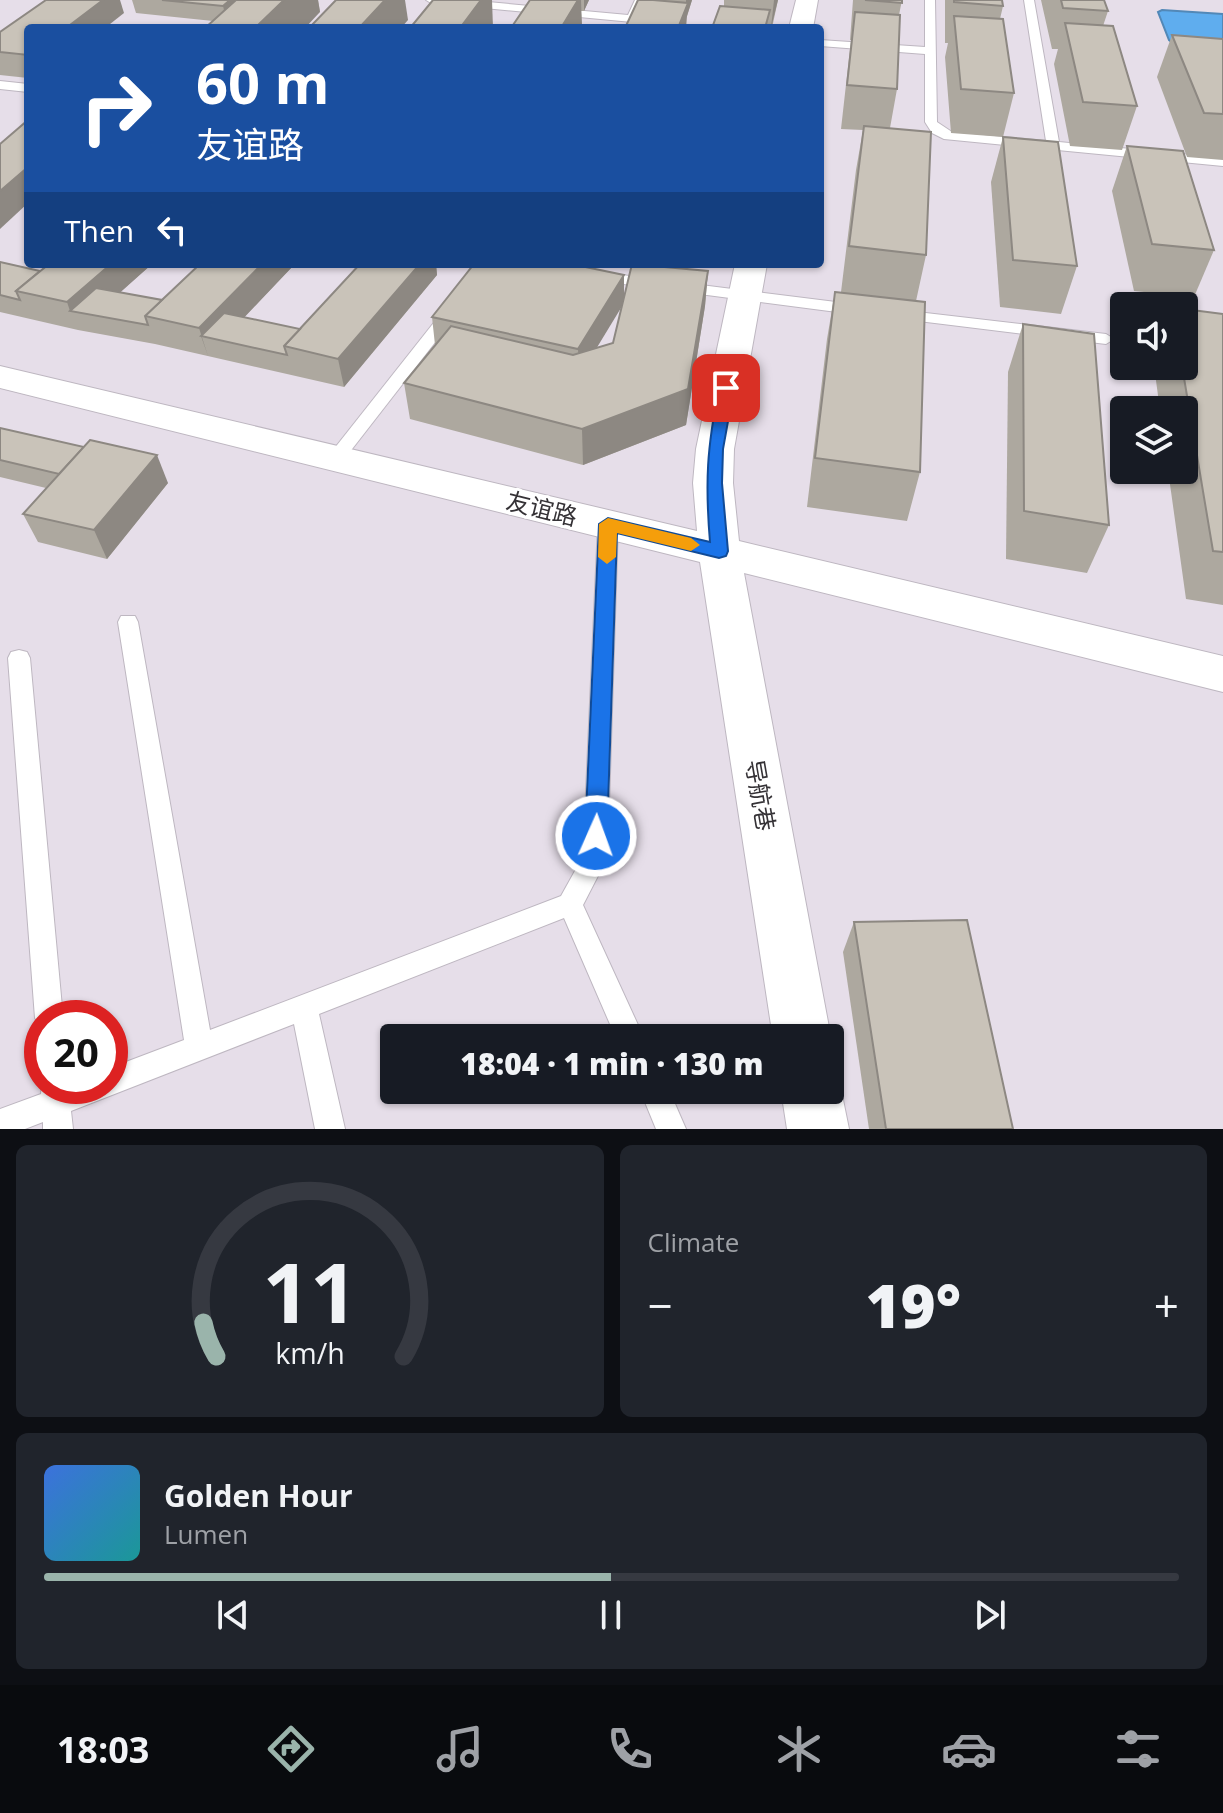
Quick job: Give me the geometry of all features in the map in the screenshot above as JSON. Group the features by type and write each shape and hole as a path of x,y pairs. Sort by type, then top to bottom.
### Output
{"street":[{"path":"802,24 807,0"},
{"name":"导航巷","path":"747,280 715,449 713,483 719,551 800,1024"},
{"name":"友谊路","path":"0,377 1223,674"},
{"path":"814,1104 818,1129"}],"lane":[{"path":"431,0 632,19 640,0"},
{"path":"930,0 931,122 937,130 949,136 1223,162"},
{"path":"1029,0 1053,146"},
{"path":"824,43 930,51"},
{"path":"0,85 24,88"},
{"path":"588,268 585,276 747,280 878,312 1106,339"},
{"path":"336,458 460,300"},
{"path":"128,1075 570,904 588,872 596,836 608,524"},
{"path":"128,622 199,1048"},
{"path":"19,658 48,1000"},
{"path":"570,904 624,1024"},
{"path":"304,1007 330,1129"},
{"path":"660,1104 671,1129"},
{"path":"0,1124 56,1106"}],"water":[{"path":"1158,12 1223,14 1223,50 1177,46 1169,40"}],"building":[{"path":"46,0 103,0 71,24 24,24 24,55 0,52 0,32"},
{"path":"162,0 230,0 223,6"},
{"path":"236,0 284,0 259,24 209,24"},
{"path":"336,0 385,0 363,24 313,24"},
{"path":"433,0 481,0 463,24 413,24"},
{"path":"530,0 578,0 563,24 514,24"},
{"path":"638,0 688,3 680,24 627,24"},
{"path":"865,0 902,0 902,3"},
{"path":"1002,0 1003,6 954,2"},
{"path":"1061,0 1104,0 1108,11 1063,8"},
{"path":"720,6 770,10 766,24 713,24"},
{"path":"855,12 900,15 897,89 847,85"},
{"path":"954,16 1003,19 1014,93 961,89"},
{"path":"1065,23 1113,26 1137,106 1083,102"},
{"path":"1172,35 1223,39 1223,114 1204,113"},
{"path":"24,123 24,170 0,191 0,144"},
{"path":"864,126 931,132 926,255 849,246"},
{"path":"1003,137 1058,142 1077,266 1013,260"},
{"path":"1127,146 1183,151 1214,250 1152,244"},
{"path":"0,262 40,271 16,291 20,300 0,295"},
{"path":"44,268 106,268 67,302 16,291"},
{"path":"196,268 258,268 199,328 145,316"},
{"path":"356,268 417,268 338,359 284,346"},
{"path":"471,268 590,268 624,275 578,349 432,317"},
{"path":"631,268 708,271 688,389 582,429 404,383 451,326 573,355 613,343"},
{"path":"96,288 162,300 145,316 148,325 70,311"},
{"path":"835,292 925,302 920,472 815,458"},
{"path":"1198,311 1223,314 1223,552 1213,551 1198,461 1198,396 1187,396 1184,380 1198,380"},
{"path":"224,313 300,329 284,346 287,355 201,336"},
{"path":"1023,324 1094,334 1109,525 1024,511"},
{"path":"0,428 84,447 59,474 0,460"},
{"path":"90,440 157,455 94,530 23,514"},
{"path":"967,920 1013,1129 886,1129 854,922"}],"slow traffic":[{"path":"607,557 608,524 691,545"}],"route":[{"path":"596,836 608,524 719,551 713,483 715,449 726,388"}]}
